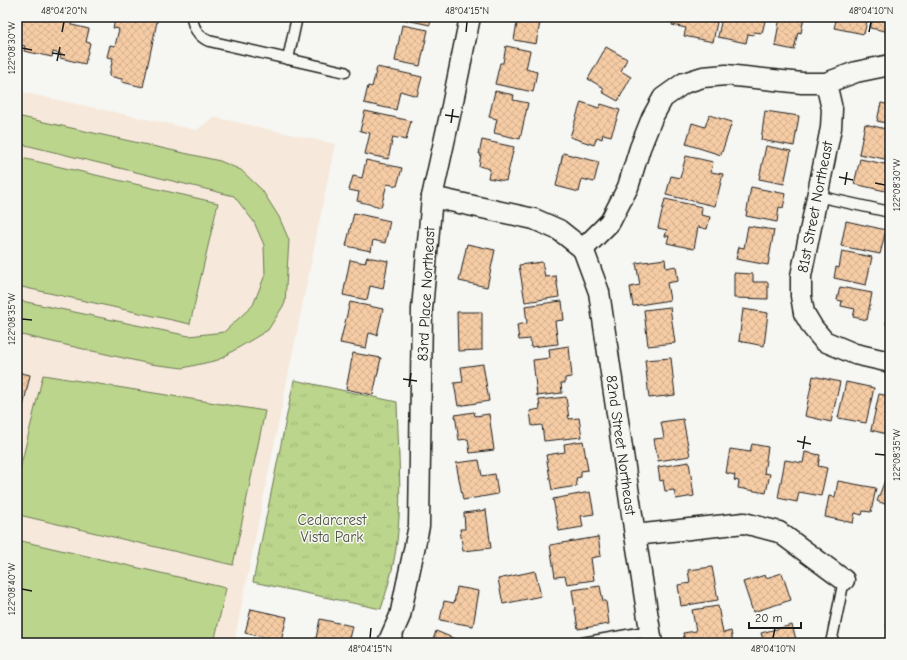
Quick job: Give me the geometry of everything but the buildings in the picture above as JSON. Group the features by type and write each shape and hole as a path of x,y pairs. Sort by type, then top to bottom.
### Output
{"street":[{"name":"83rd Place Northeast","path":"388,643 400,616 419,526 422,309 432,197 470,17"},
{"path":"432,197 534,219 560,230 583,248 610,222 628,187 640,148 652,118 663,98 684,83 702,77 726,75 826,84 856,72 890,65"},
{"name":"81st Street Northeast","path":"826,84 832,109 831,128 801,276 801,296 804,313 813,328 824,341 855,354 890,362"},
{"name":"82nd Street Northeast","path":"583,248 599,292 651,637"},
{"path":"635,535 744,523 750,524 779,532 844,580"}],"lane":[{"path":"192,17 195,29 203,39 345,72"},
{"path":"288,59 297,17"},
{"path":"817,196 890,212"},
{"path":"831,643 844,580"},
{"path":"582,643 651,637"}],"shaded area":[{"path":"17,91 197,130 213,117 335,144 234,643 17,643"}],"green space":[{"path":"17,116 220,161 241,170 262,190 279,217 289,240 285,303 268,330 218,360 183,368 150,364 17,334 17,300 189,336 224,332 253,305 265,275 264,245 254,222 234,196 17,143"},
{"path":"17,157 218,203 190,324 17,286"},
{"path":"43,375 265,411 233,565 19,515 17,508 17,481"},
{"name":"Cedarcrest Vista Park","path":"294,380 397,402 400,483 398,531 392,571 381,609 253,582"},
{"path":"17,540 226,588 214,643 17,643"}]}
